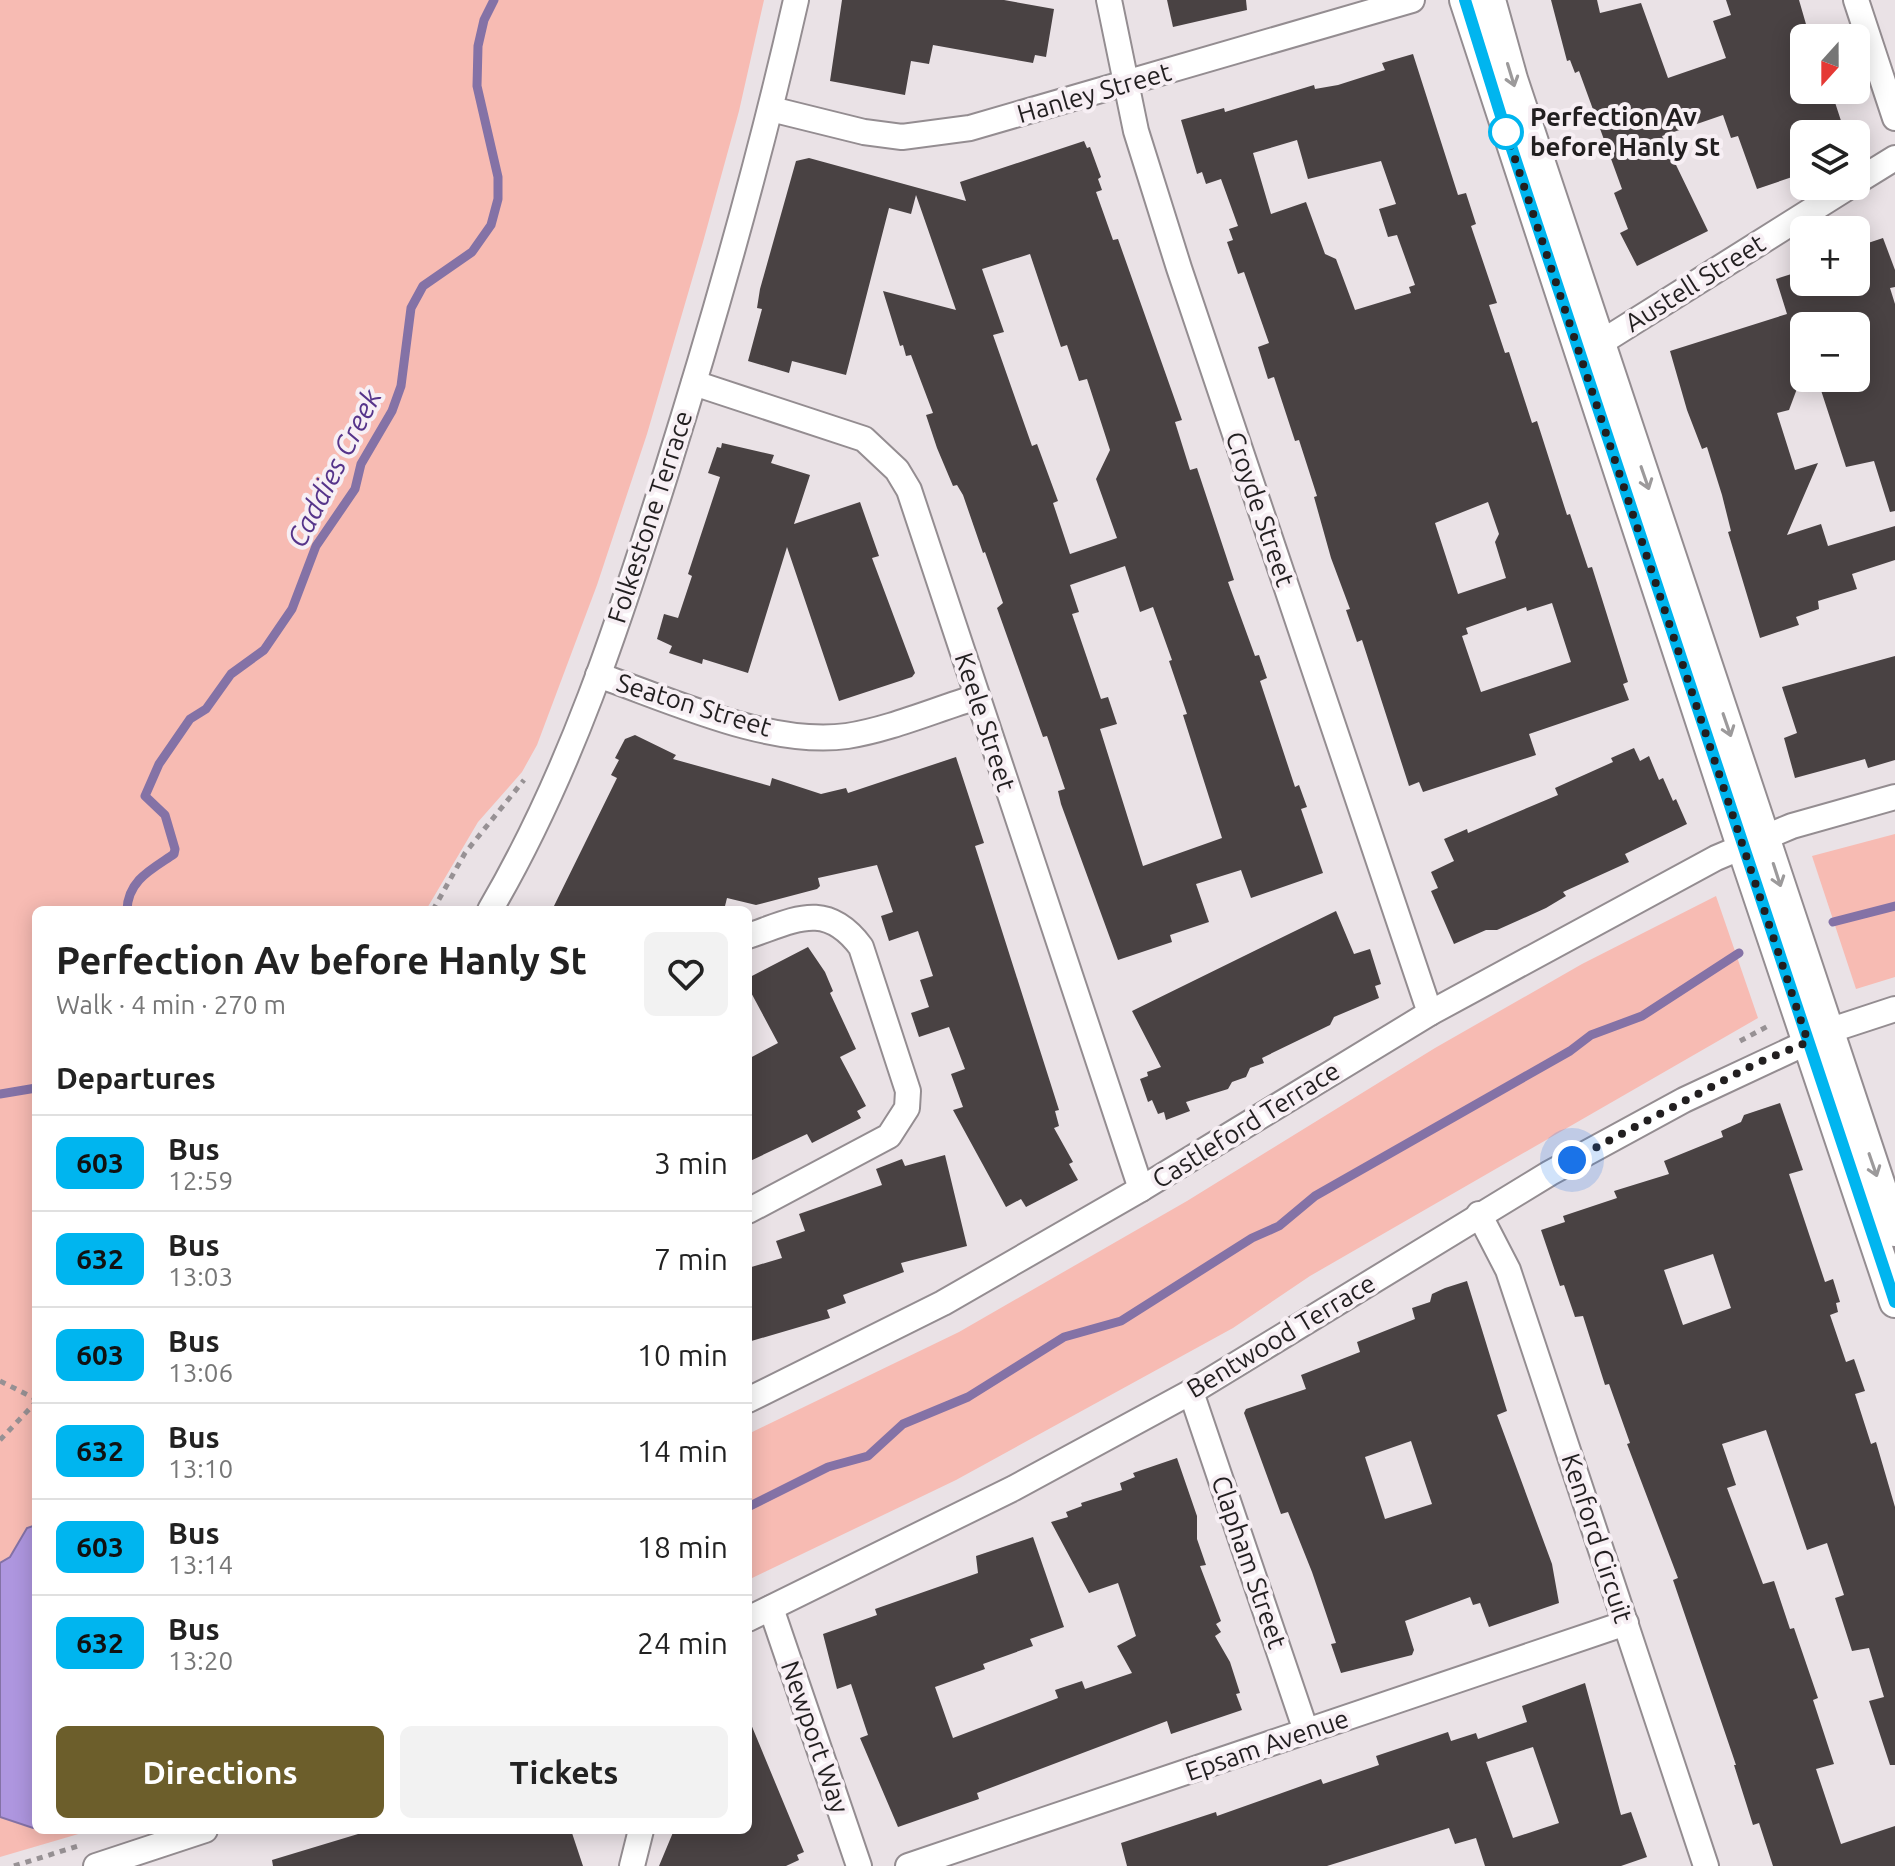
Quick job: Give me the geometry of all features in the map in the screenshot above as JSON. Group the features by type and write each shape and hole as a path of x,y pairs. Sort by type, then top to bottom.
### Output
{"street":[{"name":"Folkestone Terrace","path":"492,906 541,812 598,675 694,383 771,109 796,0"},
{"name":"Croyde Street","path":"1109,0 1136,131 1179,268 1430,1013"},
{"name":"Hanley Street","path":"771,109 864,132 930,136 970,128 1412,0"},
{"path":"1465,0 1590,349 1818,1037 1895,1302"},
{"path":"1490,0 1590,349"},
{"path":"1856,0 1895,118"},
{"path":"1870,173 1895,158"},
{"name":"Austell Street","path":"1590,349 1828,200"},
{"name":"Keele Street","path":"694,383 844,429 881,451 909,490 1141,1189"},
{"name":"Seaton Street","path":"598,675 730,720 818,737 870,731 977,697"},
{"name":"Castleford Terrace","path":"752,1398 943,1303 1141,1189 1430,1013 1753,841 1895,797"},
{"path":"752,935 808,916 829,918 848,930 861,947 908,1091 907,1108 889,1136 752,1209"},
{"name":"Bentwood Terrace","path":"752,1617 1014,1488 1191,1392 1479,1214 1684,1100 1755,1064 1895,1009"},
{"path":"1818,1037 1895,1231"},
{"name":"Kenford Circuit","path":"1479,1214 1508,1270 1706,1866"},
{"name":"Clapham Street","path":"1191,1392 1306,1731"},
{"name":"Newport Way","path":"771,1608 859,1866"},
{"name":"Epsam Avenue","path":"908,1866 1626,1623"},
{"path":"92,1855 187,1834"},
{"path":"632,1866 640,1834"}],"path":[{"path":"435,906 473,840 531,771"},
{"path":"0,1381 32,1399"},
{"path":"0,1440 32,1405"},
{"path":"14,1866 92,1855"}],"shaded area":[{"path":"0,0 764,0 739,111 703,242 647,434 597,585 537,745 522,772 478,822 428,906 32,906 32,1834 78,1834 0,1857"},
{"path":"1895,834 1895,977 1856,989 1812,856"},
{"path":"1716,896 1758,1018 1310,1276 1233,1328 956,1480 752,1578 752,1432 959,1332 1187,1201 1435,1048 1582,964"},
{"path":"32,1526 32,1828 0,1817 0,1563 10,1557 27,1528"}],"building":[{"path":"842,0 1004,0 1054,9 1046,57 1035,55 1033,63 933,45 929,64 911,61 905,95 830,81"},
{"path":"1167,0 1246,0 1247,10 1173,27"},
{"path":"1551,0 1597,0 1600,13 1641,3 1668,78 1726,58 1713,21 1731,15 1726,0 1799,0 1806,24 1790,24 1790,104 1836,104 1841,120 1790,120 1790,178 1757,189 1738,136 1731,138 1723,115 1662,136 1708,231 1637,266 1620,233 1628,229 1614,193 1622,189 1579,71 1575,73 1570,60 1567,61"},
{"path":"1413,54 1458,195 1466,193 1476,224 1471,226 1497,303 1489,305 1505,353 1509,352 1532,423 1537,421 1567,515 1570,514 1588,568 1592,567 1628,682 1623,684 1629,700 1529,734 1536,755 1423,792 1419,782 1409,786 1362,640 1357,642 1346,610 1350,609 1331,558 1314,497 1317,496 1299,440 1295,441 1274,377 1268,379 1258,347 1269,343 1244,272 1238,274 1227,242 1233,240 1229,229 1238,226 1221,179 1206,184 1202,172 1197,174 1181,120 1224,108 1225,112 1314,85 1315,89 1338,85 1385,70 1382,63","holes":["1297,140 1308,179 1381,161 1396,204 1379,209 1388,237 1397,235 1415,285 1409,287 1411,293 1355,310 1336,259 1325,254 1306,202 1271,214 1253,153","1488,502 1499,534 1495,542 1506,578 1458,594 1435,523","1552,603 1571,662 1481,692 1462,636 1468,634 1466,628 1526,607 1527,611"]},
{"path":"1084,141 1087,148 1090,147 1101,177 1098,179 1102,190 1096,192 1113,240 1118,239 1182,420 1175,422 1190,470 1197,468 1234,580 1228,582 1255,656 1259,655 1267,678 1260,681 1295,787 1299,785 1307,807 1301,809 1323,873 1251,898 1241,870 1196,884 1209,922 1170,935 1172,942 1118,960 1061,804 1058,791 1065,789 1047,736 1043,737 997,608 1003,603 963,495 957,485 953,486 937,448 926,415 933,413 911,355 906,356 903,345 900,346 883,291 956,310 916,195 911,214 889,208 846,375 792,361 789,373 748,361 762,309 757,308 760,289 796,161 809,158 966,201 960,182","holes":["1030,254 1061,347 1067,345 1079,381 1087,379 1110,450 1096,479 1117,538 1070,554 1053,503 1058,501 1037,444 1032,446 993,335 1004,332 982,269","1125,566 1140,612 1153,607 1172,660 1169,661 1187,714 1183,715 1222,838 1143,866 1100,729 1117,724 1108,697 1101,699 1072,614 1079,612 1070,585"]},
{"path":"1883,238 1895,270 1895,287 1890,288 1895,304 1895,511 1890,512 1874,461 1846,467 1822,392 1870,392 1870,312 1790,312 1790,392 1796,392 1789,410 1777,413 1795,470 1818,463 1787,535 1821,524 1828,546 1895,526 1895,560 1852,574 1857,589 1818,601 1819,609 1796,617 1799,625 1760,638 1728,532 1731,531 1707,447 1702,449 1670,351 1787,314 1776,279 1790,274 1790,296 1870,296 1870,242"},
{"path":"722,443 774,455 771,463 810,475 794,524 860,502 879,556 872,558 915,673 912,677 839,701 787,547 748,673 703,659 702,664 669,653 672,646 657,639 664,614 678,618 692,576 688,574 720,477 708,473 717,447 721,448"},
{"path":"1895,656 1895,760 1868,768 1865,759 1795,778 1784,738 1797,733 1782,687"},
{"path":"635,735 676,755 673,759 770,786 772,778 821,794 846,788 848,793 956,757 984,843 975,846 1059,1110 1055,1111 1059,1126 1054,1128 1073,1162 1069,1164 1078,1180 1026,1207 1021,1199 1006,1207 953,1110 963,1107 951,1074 965,1069 949,1027 919,1037 911,1013 929,1007 920,980 933,976 918,931 889,941 881,916 893,912 877,865 818,878 820,886 817,889 756,905 727,898 725,906 554,906 617,778 611,775 619,760 615,758 625,739"},
{"path":"1634,748 1640,761 1649,756 1659,780 1663,778 1687,824 1625,854 1629,862 1563,892 1566,896 1546,908 1497,930 1486,930 1454,944 1431,891 1438,888 1431,872 1454,861 1444,839 1467,829 1468,833 1558,795 1555,788 1613,762 1611,758"},
{"path":"1336,911 1354,954 1370,949 1381,984 1375,986 1379,998 1334,1017 1330,1025 1262,1058 1264,1063 1250,1068 1246,1077 1232,1082 1228,1089 1186,1102 1190,1111 1166,1120 1164,1112 1158,1114 1152,1100 1148,1102 1140,1079 1148,1076 1147,1072 1161,1067 1132,1011"},
{"path":"808,947 825,972 833,991 830,993 856,1049 840,1057 866,1106 857,1111 861,1118 812,1143 807,1134 752,1160 752,1057 778,1043 752,994 752,976"},
{"path":"1780,1103 1803,1170 1789,1174 1825,1282 1833,1279 1840,1302 1836,1303 1838,1312 1830,1315 1846,1362 1854,1359 1865,1391 1855,1394 1871,1444 1876,1442 1895,1507 1895,1765 1890,1765 1869,1701 1884,1697 1869,1648 1852,1651 1835,1598 1844,1595 1827,1543 1807,1550 1766,1430 1722,1444 1736,1485 1727,1488 1763,1584 1774,1581 1818,1698 1813,1700 1834,1764 1816,1769 1841,1844 1895,1826 1895,1866 1773,1866 1759,1823 1753,1825 1736,1765 1673,1580 1678,1578 1627,1444 1630,1443 1609,1384 1605,1385 1583,1316 1575,1317 1564,1285 1560,1286 1541,1230 1565,1222 1563,1216 1617,1198 1614,1191 1669,1174 1664,1161 1723,1137 1721,1131 1741,1122 1744,1115","holes":["1713,1254 1731,1308 1683,1325 1664,1270"]},
{"path":"945,1155 967,1246 901,1263 904,1272 843,1295 846,1303 827,1310 830,1318 752,1341 752,1267 782,1258 776,1241 805,1231 799,1214 882,1185 876,1169 902,1159 905,1166"},
{"path":"1467,1281 1507,1411 1497,1415 1552,1564 1559,1603 1489,1627 1480,1603 1473,1605 1470,1597 1405,1621 1414,1650 1412,1655 1341,1673 1331,1644 1336,1643 1312,1572 1288,1512 1281,1514 1244,1413 1246,1409 1306,1389 1301,1375 1360,1352 1357,1342 1415,1319 1412,1308 1430,1302 1432,1294","holes":["1411,1441 1432,1504 1385,1519 1365,1457"]},
{"path":"1177,1458 1197,1516 1197,1539 1206,1565 1200,1566 1221,1621 1216,1624 1221,1632 1215,1636 1230,1662 1242,1710 1171,1734 1167,1721 977,1793 979,1799 898,1827 860,1738 868,1735 851,1684 837,1689 823,1634 877,1615 875,1609 978,1573 976,1556 1033,1537 1064,1627 1030,1639 1033,1646 983,1664 985,1669 935,1687 953,1738 1058,1698 1055,1690 1082,1681 1085,1689 1132,1673 1117,1646 1136,1636 1118,1583 1089,1593 1051,1522 1068,1517 1066,1512 1082,1506 1081,1503 1122,1490 1120,1483 1135,1477 1133,1473"},
{"path":"1585,1683 1621,1815 1631,1812 1647,1857 1621,1866 1485,1866 1476,1838 1455,1844 1449,1828 1327,1866 1127,1866 1121,1843 1216,1812 1217,1816 1321,1779 1323,1784 1379,1765 1376,1756 1448,1732 1451,1741 1476,1733 1478,1739 1527,1722 1522,1706","holes":["1533,1747 1559,1823 1513,1838 1486,1762"]},
{"path":"752,1727 804,1852 797,1855 799,1860 786,1866 659,1866 672,1834 752,1834"},
{"path":"358,1834 572,1834 583,1866 273,1866 272,1860"}],"waterway":[{"name":"Caddies Creek","path":"127,906 137,883 174,854 165,815 145,796 159,764 190,719 206,709 231,674 264,650 292,609 316,546 355,489 361,464 392,411 401,386 411,308 423,286 472,252 491,225 498,199 498,177 477,86 478,46 484,20 494,0"},
{"path":"1833,922 1895,906"},
{"path":"752,1505 828,1467 868,1456 903,1424 968,1397 1064,1337 1121,1321 1252,1238 1279,1226 1315,1196 1570,1051 1591,1035 1642,1016 1739,953"},
{"name":"Caddies Creek","path":"0,1094 32,1089"}],"bus line":[{"name":"603","path":"1465,0 1895,1302"}],"place":[{"name":"Perfection Av before Hanly St","path":"1506,132"}],"route":[{"path":"1506,132 1808,1042 1755,1064 1572,1160"}]}
